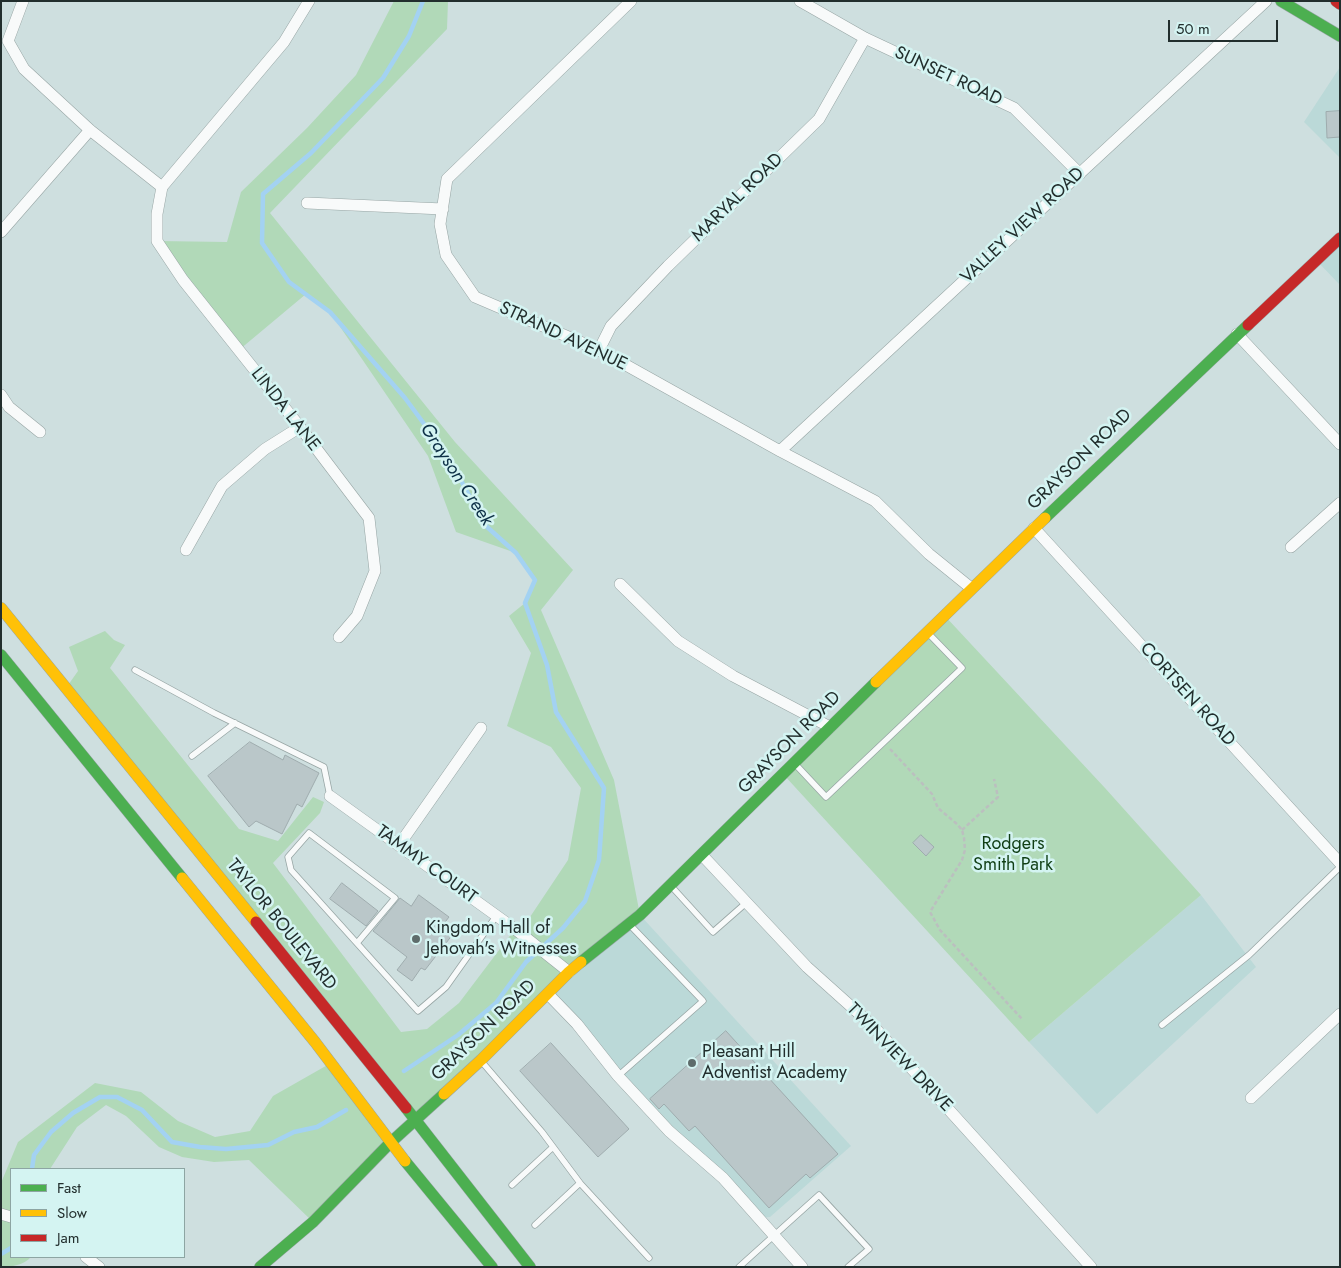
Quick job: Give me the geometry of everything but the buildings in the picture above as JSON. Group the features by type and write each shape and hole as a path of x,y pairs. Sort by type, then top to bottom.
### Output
{"main road":[{"path":"1281,1 1340,36"},
{"path":"1336,1 1340,4"},
{"name":"GRAYSON ROAD","path":"260,1267 313,1222 390,1143 480,1060 569,972 629,924 671,885 971,588 1340,238"},
{"name":"TAYLOR BOULEVARD","path":"1,608 416,1120 530,1267"},
{"path":"1,655 315,1042 390,1143 492,1267"}],"street":[{"path":"23,1 8,41 24,69 90,130 162,187"},
{"name":"LINDA LANE","path":"309,1 284,42 162,187 157,214 157,241 183,280 300,427 369,518 375,572 357,616 338,637"},
{"name":"STRAND AVENUE","path":"632,1 617,6 447,179 440,224 446,255 475,297 599,350 780,451 875,501 929,554 971,588"},
{"name":"SUNSET ROAD","path":"800,1 866,38 1014,108 1080,174"},
{"name":"VALLEY VIEW ROAD","path":"780,451 1266,1"},
{"name":"MARYAL ROAD","path":"599,350 611,326 668,266 820,120 866,38"},
{"path":"1,232 90,130"},
{"path":"307,203 442,209"},
{"path":"1237,334 1340,444"},
{"path":"1,395 9,407 40,432"},
{"path":"186,550 222,486 265,449 300,427"},
{"path":"1291,547 1340,503"},
{"name":"CORTSEN ROAD","path":"1034,528 1340,862"},
{"path":"620,584 678,641 733,676 830,727"},
{"path":"399,845 481,728"},
{"name":"TAMMY COURT","path":"330,796 497,915 569,972"},
{"name":"TWINVIEW DRIVE","path":"702,855 807,967 875,1028 1091,1267"},
{"path":"548,994 577,1024 618,1076 669,1131 723,1178 802,1267"},
{"path":"1251,1098 1340,1014"},
{"path":"87,1258 99,1267"}],"lane":[{"path":"794,764 826,797 962,668 927,632"},
{"path":"135,670 324,767 330,796"},
{"path":"192,756 235,723"},
{"path":"357,943 395,898 309,833 288,857 291,870 418,1011 446,987 497,915"},
{"path":"1162,1025 1249,955 1340,867"},
{"path":"671,885 713,932 747,902"},
{"path":"618,1076 703,1001 629,924"},
{"path":"480,1060 553,1147 580,1183 649,1258"},
{"path":"512,1185 553,1147"},
{"path":"535,1225 580,1183"},
{"path":"739,1267 819,1195 869,1248 848,1267"}],"path":[{"path":"884,742 932,794 938,808 962,830 965,850 962,860 930,912 940,930 1022,1019"},
{"path":"962,830 998,797 994,778"}],"shaded area":[{"path":"1340,67 1340,158 1304,122"},
{"path":"1340,238 1340,285 1316,260"},
{"path":"1201,895 1256,967 1097,1114 1029,1042"},
{"name":"Pleasant Hill Adventist Academy","path":"640,915 851,1146 770,1217 759,1218 669,1131 548,994"}],"green space":[{"path":"394,1 448,1 447,29 270,213 455,442 573,570 541,610 614,780 640,915 416,1120 66,688 78,671 69,647 105,631 114,640 125,645 110,668 239,829 278,841 313,797 324,802 320,813 273,863 401,1032 427,1029 459,1003 515,929 520,932 568,860 581,788 551,747 507,726 531,653 509,616 525,603 535,580 516,553 456,532 428,456 330,312 306,294 239,350 157,241 227,242 241,192 307,128 356,75"},
{"name":"Rodgers Smith Park","path":"944,615 1105,788 1201,895 1029,1042 783,774"},
{"path":"331,1063 390,1143 313,1222 249,1160 214,1162 182,1157 159,1147 126,1116 106,1105 77,1127 51,1168 10,1168 10,1258 30,1258 17,1265 1,1267 1,1183 18,1142 95,1083 141,1092 178,1121 215,1137 250,1131 273,1096"}],"waterway":[{"name":"Grayson Creek","path":"404,1071 458,1035 496,1003 526,962 563,928 585,901 599,860 604,788 556,712 547,665 525,603 535,580 516,553 486,526 447,455 405,398 330,312 289,282 262,243 263,194 311,153 383,78 409,36 423,1"},
{"name":"Grayson Creek","path":"32,1168 34,1155 51,1132 73,1113 100,1097 117,1097 142,1110 172,1142 226,1149 268,1145 294,1132 317,1127 346,1110"},
{"name":"Grayson Creek","path":"1,1254 10,1249"}],"traffic: fast":[{"path":"1281,1 1340,36"},
{"path":"1045,518 1248,325"},
{"path":"1,655 182,878"},
{"path":"581,962 640,915 876,682"},
{"path":"260,1267 313,1222 390,1143 444,1094"},
{"path":"406,1108 530,1267"},
{"path":"405,1161 492,1267"}],"traffic: slow":[{"path":"876,682 1045,518"},
{"path":"1,608 256,922"},
{"path":"182,878 315,1042 405,1161"},
{"path":"444,1094 581,962"}],"traffic: jam":[{"path":"1336,1 1340,4"},
{"path":"1248,325 1340,238"},
{"path":"256,922 406,1108"}],"place":[{"name":"Kingdom Hall of Jehovah's Witnesses","path":"416,939"},
{"name":"Pleasant Hill Adventist Academy","path":"692,1063"}]}
